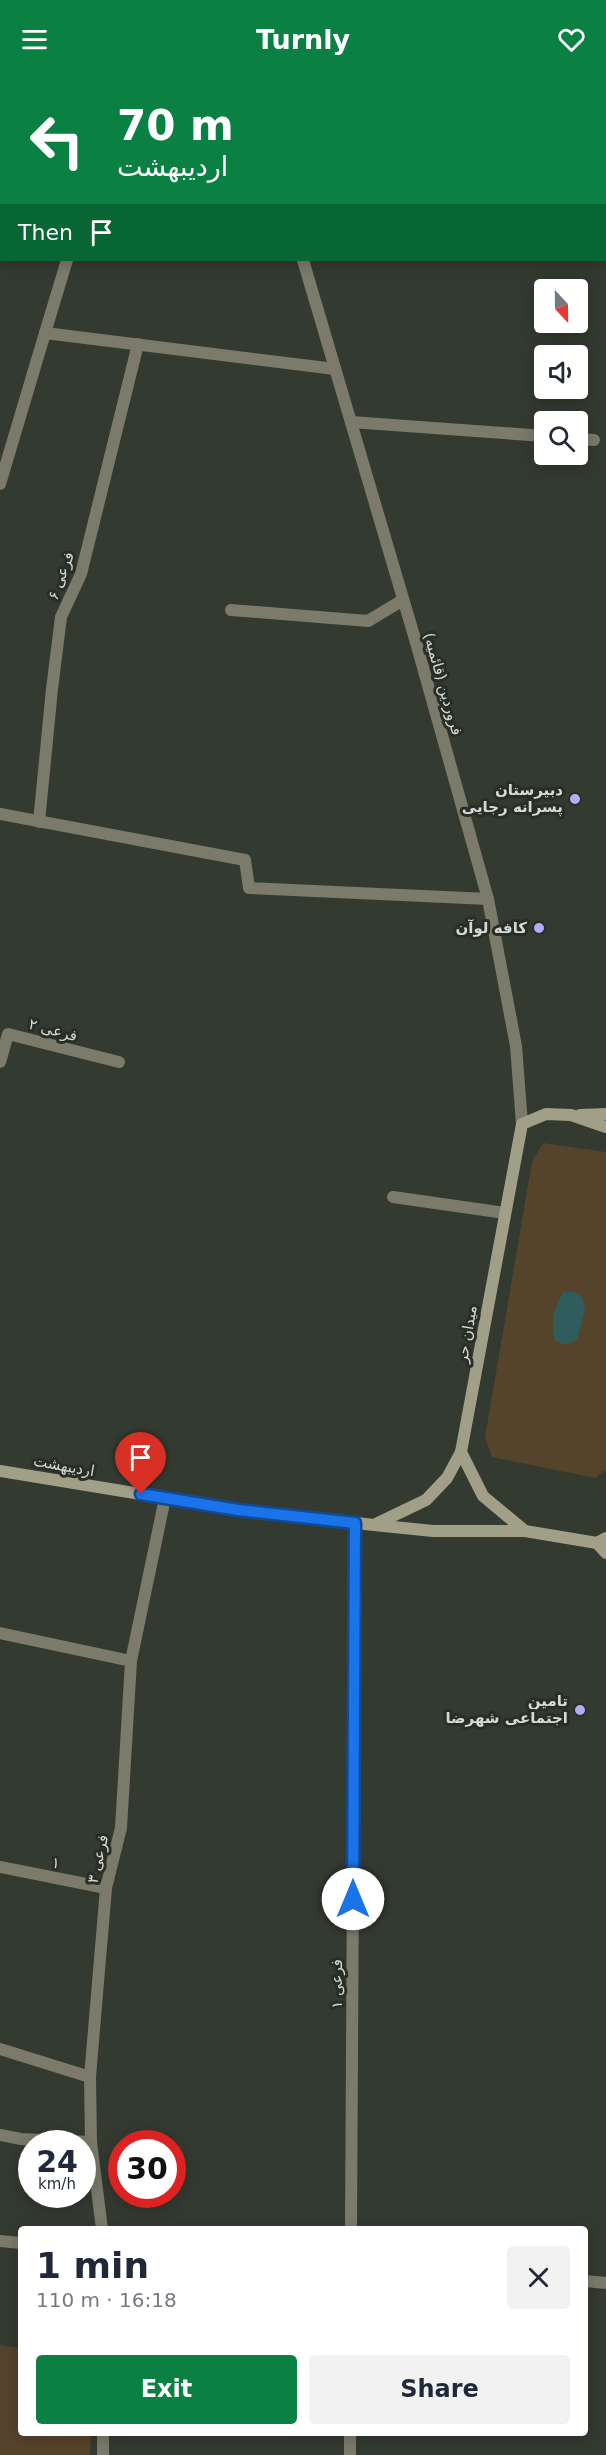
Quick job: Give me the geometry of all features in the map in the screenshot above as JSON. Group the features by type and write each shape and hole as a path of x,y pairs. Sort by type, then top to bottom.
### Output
{"main road":[{"path":"522,1124 546,1114 606,1114"},
{"path":"571,1115 606,1127"},
{"name":"میدان حر","path":"374,1525 426,1500 447,1478 461,1452 522,1124"},
{"path":"461,1452 483,1496 525,1531 602,1540 606,1553"},
{"name":"اردیبهشت","path":"0,1470 238,1510 433,1531 525,1531"}],"street":[{"path":"0,484 67,261"},
{"name":"فروردین (قائمیه)","path":"303,261 488,899 516,1046 522,1124"},
{"path":"45,333 335,369"},
{"name":"فرعی ۶","path":"39,822 52,689 62,617 81,574 138,344"},
{"path":"351,422 534,435"},
{"path":"588,440 594,440"},
{"path":"231,610 368,621 403,600"},
{"path":"0,814 245,860 249,888 488,899"},
{"name":"فرعی ۲","path":"0,1062 8,1034 118,1062"},
{"path":"393,1197 505,1213"},
{"name":"فرعی ۳","path":"91,2130 90,2077 106,1888 120,1828 131,1661 165,1498"},
{"name":"فرعی ۱","path":"351,2226 355,1523"},
{"path":"0,1633 131,1661"},
{"name":"۱","path":"0,1867 106,1888"},
{"path":"0,2049 90,2077"},
{"path":"0,2135 18,2138"},
{"name":"فرعی ۳","path":"96,2182 102,2226"},
{"path":"0,2241 18,2243"},
{"path":"588,2282 606,2283"},
{"path":"103,2436 103,2455"},
{"path":"350,2436 350,2455"}],"shaded area":[{"path":"543,1143 606,1152 606,1470 595,1478 492,1457 485,1437 532,1162"},
{"path":"0,2345 18,2348 18,2436 91,2436 90,2455 0,2455"}],"water":[{"path":"564,1292 574,1292 582,1297 585,1308 577,1340 565,1345 555,1340 553,1328 555,1309"}],"place":[{"name":"دبیرستان پسرانه رجایی","path":"575,799"},
{"name":"کافه لوآن","path":"539,928"},
{"name":"تامین اجتماعی شهرضا","path":"580,1710"}],"route":[{"path":"141,1494 238,1510 355,1523 353,1899"}]}
